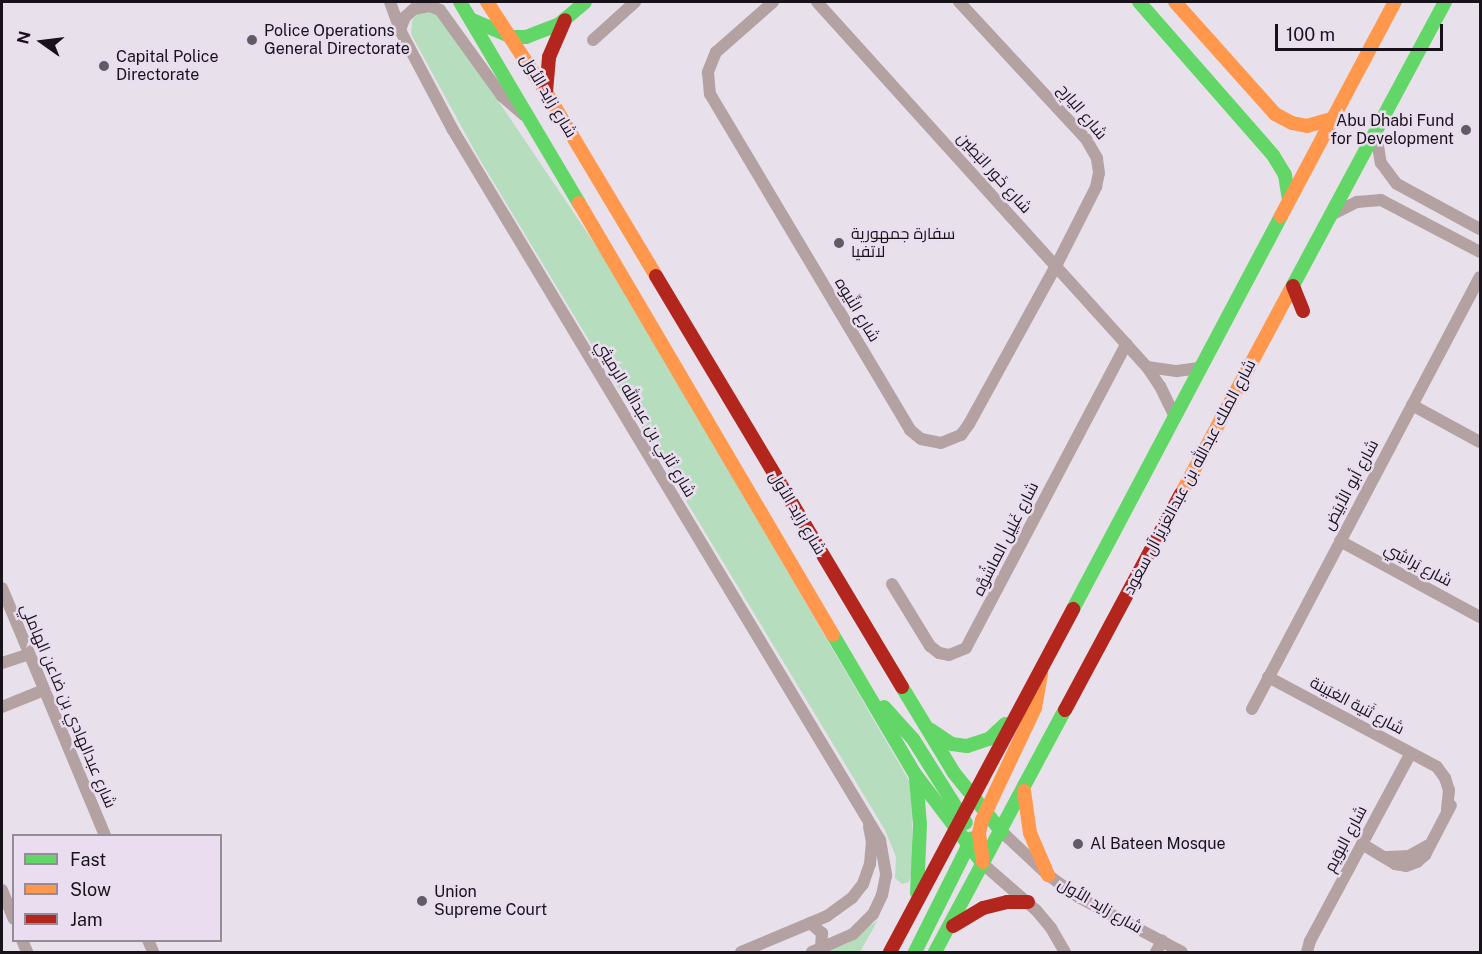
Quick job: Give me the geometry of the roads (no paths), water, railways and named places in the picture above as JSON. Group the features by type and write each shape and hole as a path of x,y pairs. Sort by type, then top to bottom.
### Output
{"main road":[{"name":"شارع زايد الأول","path":"460,2 530,117 915,774 958,822 969,847 983,864"},
{"name":"شارع زايد الأول","path":"487,2 546,92 925,726 972,795 1002,832"},
{"path":"472,20 512,38 540,34 566,20 585,2"},
{"path":"1139,2 1273,155 1284,175 1289,199"},
{"path":"890,952 1395,2"},
{"name":"شارع الملك عبدالله بن عبدالعزيز آل سعود","path":"935,952 1002,832 1445,2"},
{"path":"1181,4 1275,114 1292,123 1307,126 1332,119"},
{"path":"546,92 549,57 566,20"},
{"path":"1293,286 1303,311"},
{"path":"915,952 977,832 1035,708 1040,687 1041,666"},
{"path":"873,700 906,730 958,822 977,832 991,835 1002,832"},
{"path":"925,726 952,744 974,745 989,739 1017,711"},
{"path":"915,774 920,825 916,903"},
{"path":"1024,787 1027,824 1048,875"},
{"path":"972,795 983,864"},
{"path":"947,930 983,908 1007,902 1028,902"}],"street":[{"name":"شارع ثاني بن عبدالله الرميثي","path":"390,2 400,30 453,130 876,833 884,852 885,875 882,895 873,914 845,939 817,951"},
{"path":"592,40 635,2"},
{"name":"شارع النِّيوه","path":"772,2 716,52 708,72 710,94 915,435 927,442 942,443 955,439 966,430 1056,266"},
{"name":"شارع خَور البَطِين","path":"816,2 1147,367 1160,386 1174,416"},
{"name":"شارع اليارِح","path":"959,2 1086,139 1094,151 1098,165 1096,187 1056,266"},
{"path":"400,30 405,17 414,9 430,6 440,10 502,96 530,117"},
{"path":"1376,130 1376,147 1385,170 1397,184 1480,229"},
{"path":"1397,207 1401,197 1410,192"},
{"path":"1331,215 1363,200 1381,200 1480,252"},
{"name":"شارع أبو الأبيَض","path":"1252,709 1480,277"},
{"name":"شارع غَلِيل الماشُوَّه","path":"892,584 930,646 939,653 949,655 966,648 1126,344"},
{"path":"1147,367 1177,371 1199,368"},
{"path":"1412,405 1480,442"},
{"name":"شارع بَراشِي","path":"1340,541 1480,617"},
{"name":"شارع عبدالهادي بن ضاعن الهاملي","path":"2,588 104,834"},
{"path":"2,663 29,654"},
{"name":"شارع ثَنية الغبَينة","path":"1268,677 1448,771 1454,782 1456,794 1425,855 1412,865 1400,865 1362,844"},
{"path":"2,707 44,690"},
{"name":"شارع البوَيم","path":"1302,952 1309,947 1411,753"},
{"name":"شارع ثاني بن عبدالله الرميثي","path":"741,952 810,923 844,905 863,884 871,853 868,822"},
{"name":"شارع زايد الأول","path":"1002,832 1048,875 1159,947 1180,952"},
{"name":"شارع زايد الأول","path":"983,864 1028,902 1051,928 1065,952"},
{"path":"2,890 12,915"},
{"path":"810,923 822,933 817,951"}],"place":[{"name":"Police Operations General Directorate","path":"252,40"},
{"name":"Capital Police Directorate","path":"104,66"},
{"name":"Abu Dhabi Fund for Development","path":"1466,130"},
{"name":"سفارة جمهورية لاتفيا","path":"839,243"},
{"name":"Al Bateen Mosque","path":"1078,844"},
{"name":"Union Supreme Court","path":"422,901"}]}
